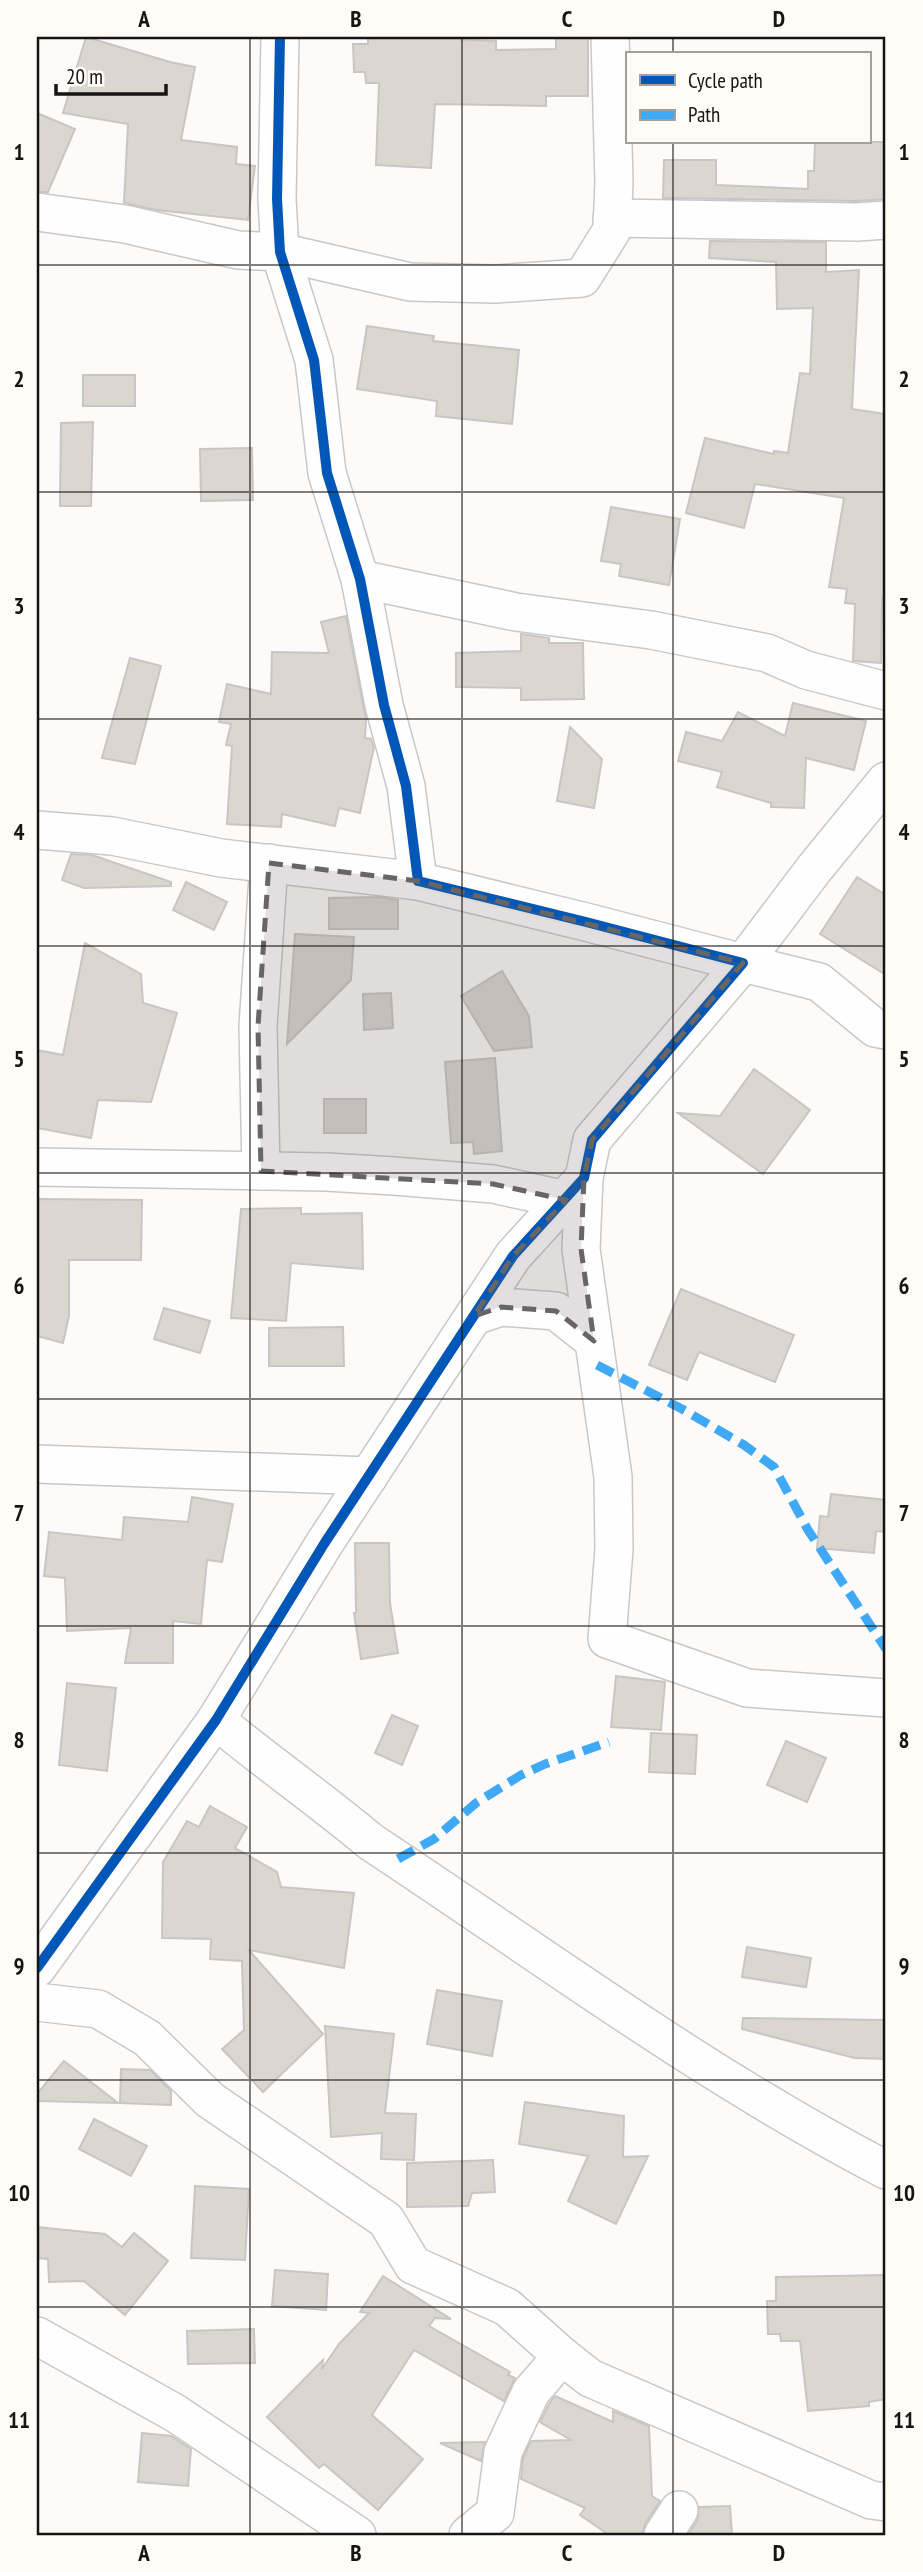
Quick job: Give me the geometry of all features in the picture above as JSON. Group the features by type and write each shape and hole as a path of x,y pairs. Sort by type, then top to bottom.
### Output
{"street":[{"path":"280,37 277,199 280,253 314,360 327,473 360,579 382,694 406,786 418,881"},
{"path":"37,212 125,224 238,250 280,253 410,282 495,285 582,278 612,230 614,182 610,37"},
{"path":"612,218 857,222 886,220"},
{"path":"360,579 516,611 651,630 767,653 806,670 886,691"},
{"path":"37,1968 216,1720 324,1544 513,1256 575,1189 592,1140 743,963 886,780"},
{"path":"37,830 112,836 221,858 418,881 819,982 875,1028 886,1030"},
{"path":"261,1171 258,1027 269,863"},
{"path":"37,1167 326,1172 575,1189"},
{"path":"575,1189 612,1477 614,1549 607,1639 747,1688 886,1698"},
{"path":"474,1316 501,1307 556,1311 594,1341"},
{"path":"37,1464 369,1476"},
{"path":"216,1720 263,1760 335,1811 371,1842 657,2035 820,2136 886,2170"},
{"path":"37,2002 98,2009 147,2038 209,2100 386,2220 413,2265 508,2307 590,2378 871,2500 886,2502"},
{"path":"37,2336 175,2413 357,2535"},
{"path":"468,2535 495,2513 503,2452 531,2392 562,2356"}],"highlighted area":[{"path":"269,863 418,881 743,963 592,1140 584,1178 581,1249 594,1341 556,1311 501,1307 474,1316 513,1256 566,1200 493,1184 261,1171 258,1026"}],"building":[{"path":"86,37 195,67 181,140 237,147 236,164 255,166 248,220 156,210 124,203 128,124 63,113"},
{"path":"368,37 462,37 462,40 496,41 496,50 556,49 556,37 588,37 588,96 546,96 546,106 435,104 431,168 376,165 379,83 366,83 365,72 354,72 353,44 368,44"},
{"path":"37,113 75,129 48,192 37,192"},
{"path":"886,142 886,199 856,201 663,198 664,160 716,160 716,185 808,189 808,171 814,171 815,144"},
{"path":"710,241 826,242 826,272 859,270 852,409 886,414 886,599 882,598 881,663 853,661 855,604 845,603 847,589 829,587 844,498 755,484 744,528 686,513 705,438 774,454 774,451 788,453 800,373 810,374 813,308 777,309 776,262 709,258"},
{"path":"367,326 434,336 433,341 519,350 512,424 436,416 437,401 357,389"},
{"path":"83,375 135,375 135,406 83,406"},
{"path":"93,422 91,506 60,506 61,423"},
{"path":"252,448 253,500 201,501 200,449"},
{"path":"611,507 680,519 669,585 619,576 621,564 601,561"},
{"path":"346,616 366,719 365,738 371,739 374,747 360,813 339,808 335,826 282,814 281,827 227,824 232,746 226,745 231,724 219,722 227,684 271,694 272,652 329,653 321,622"},
{"path":"521,634 549,638 549,643 583,643 584,699 521,700 521,688 456,687 456,653 521,651"},
{"path":"130,658 161,666 135,764 102,758"},
{"path":"793,703 866,721 854,770 806,758 804,808 771,807 771,803 717,787 722,772 678,761 686,732 722,741 738,712 785,736"},
{"path":"570,727 602,759 594,808 557,801"},
{"path":"71,854 92,855 171,882 171,886 84,888 62,880"},
{"path":"857,877 886,895 886,975 820,934"},
{"path":"186,882 227,902 214,930 173,910"},
{"path":"378,897 398,900 398,929 329,929 329,898"},
{"path":"295,934 354,937 351,980 287,1044"},
{"path":"85,943 141,974 143,1003 177,1013 151,1102 98,1100 91,1138 37,1128 37,1050 63,1055"},
{"path":"502,971 529,1016 532,1047 494,1051 461,996"},
{"path":"391,993 393,1028 364,1030 363,994"},
{"path":"495,1058 502,1151 474,1154 473,1142 451,1143 445,1062"},
{"path":"754,1069 810,1110 763,1174 678,1113 720,1116"},
{"path":"324,1099 366,1099 366,1133 324,1133"},
{"path":"37,1199 142,1200 141,1260 69,1260 69,1316 63,1343 37,1336"},
{"path":"301,1208 301,1214 362,1213 363,1269 291,1263 286,1321 231,1318 241,1209"},
{"path":"681,1289 794,1335 775,1382 699,1352 687,1380 649,1365"},
{"path":"164,1308 210,1321 200,1353 154,1339"},
{"path":"343,1327 344,1366 269,1366 269,1328"},
{"path":"831,1494 886,1500 886,1532 876,1531 874,1553 817,1548 820,1516 828,1517"},
{"path":"192,1497 233,1504 222,1562 207,1560 201,1624 173,1621 173,1663 125,1663 131,1628 67,1631 65,1578 44,1576 49,1532 122,1540 124,1517 188,1522"},
{"path":"355,1543 389,1543 390,1603 398,1653 361,1659 354,1613"},
{"path":"616,1676 665,1682 661,1730 611,1727"},
{"path":"67,1683 116,1688 107,1771 59,1765"},
{"path":"392,1715 418,1726 402,1765 375,1753"},
{"path":"651,1733 697,1735 695,1774 649,1772"},
{"path":"786,1741 826,1758 807,1802 767,1785"},
{"path":"210,1806 247,1827 235,1848 277,1872 281,1887 354,1893 344,1968 249,1950 323,2034 263,2092 222,2049 244,2030 242,1961 210,1959 211,1939 162,1938 163,1862 187,1821 199,1827"},
{"path":"747,1947 811,1958 806,1987 742,1977"},
{"path":"437,1990 502,2001 492,2056 427,2044"},
{"path":"743,2018 886,2020 886,2059 855,2058 742,2029"},
{"path":"325,2026 394,2034 385,2113 416,2114 414,2160 381,2159 382,2133 331,2137"},
{"path":"64,2061 118,2103 37,2101 37,2094"},
{"path":"121,2069 150,2070 171,2091 171,2105 120,2103"},
{"path":"525,2102 624,2116 623,2157 648,2156 616,2224 568,2201 588,2156 519,2144"},
{"path":"94,2119 147,2146 131,2176 79,2149"},
{"path":"493,2160 495,2192 472,2193 468,2206 407,2207 407,2163"},
{"path":"195,2186 249,2189 245,2260 191,2258"},
{"path":"37,2227 105,2234 122,2247 134,2233 168,2261 125,2315 84,2281 49,2282 48,2259 37,2258"},
{"path":"275,2270 328,2274 326,2310 272,2306"},
{"path":"886,2275 886,2399 869,2402 869,2406 808,2411 800,2341 781,2341 780,2334 768,2334 767,2301 776,2301 776,2277"},
{"path":"383,2276 451,2319 435,2318 429,2326 510,2372 508,2375 515,2378 504,2401 414,2350 372,2415 423,2459 378,2510 324,2464 319,2468 267,2417 323,2360 322,2369 339,2344 369,2313 360,2312"},
{"path":"254,2329 255,2363 188,2364 187,2331"},
{"path":"555,2396 613,2422 613,2411 649,2426 652,2496 660,2501 645,2524 642,2535 609,2535 580,2515 585,2508 521,2479 523,2458 531,2441 571,2440 540,2422"},
{"path":"142,2433 171,2436 191,2449 188,2486 138,2482"},
{"path":"485,2442 481,2461 440,2443"},
{"path":"730,2506 732,2535 688,2535 697,2521 699,2507"}],"marked path":[{"path":"597,1365 682,1409 744,1445 774,1467 808,1530 886,1649"},
{"path":"398,1859 434,1839 476,1803 521,1775 609,1742"}],"cycle path":[{"path":"37,1968 216,1720 324,1544 513,1256 584,1178 592,1140 743,963 418,881 406,786 384,705 360,579 327,473 314,360 280,252 277,199 280,37"}]}
